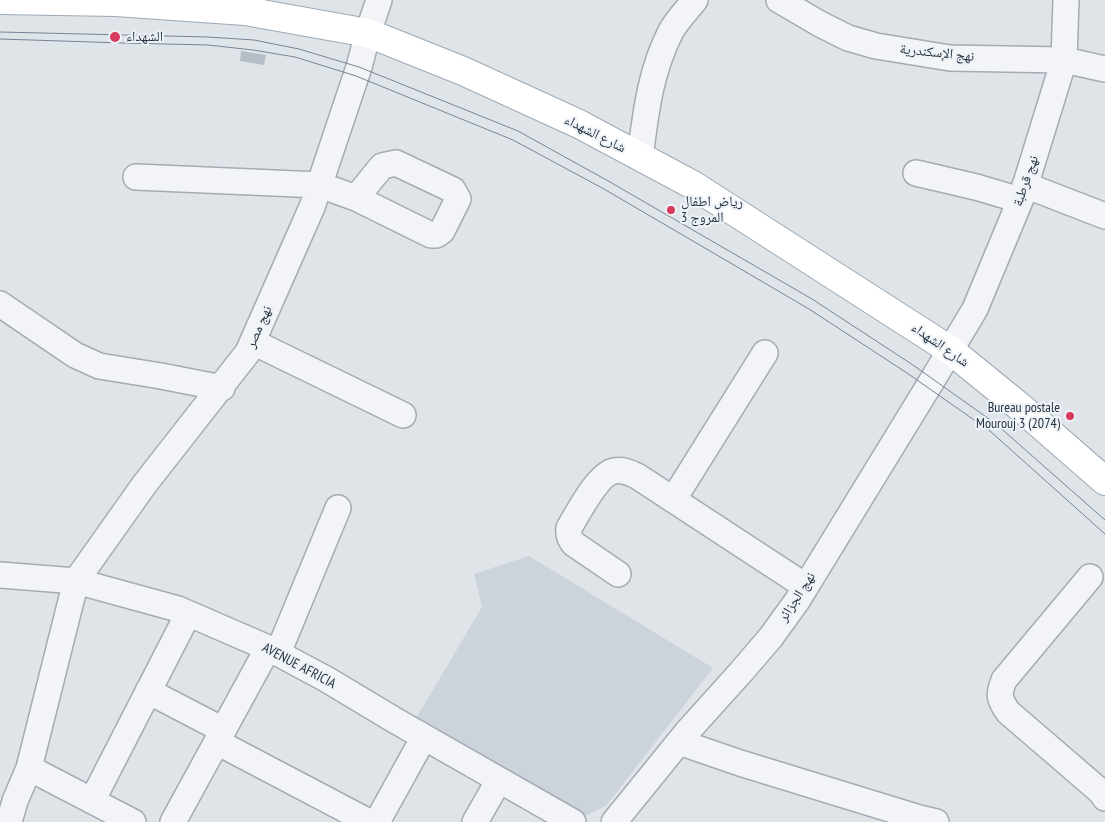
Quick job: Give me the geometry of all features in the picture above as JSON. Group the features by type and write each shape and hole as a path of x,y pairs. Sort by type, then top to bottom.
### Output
{"main road":[{"name":"شارع الشهداء","path":"0,0 116,2 245,11 368,33 481,79 579,124 693,186 950,350 1019,406 1105,482"}],"street":[{"name":"نهج مصر","path":"76,581 144,486 222,388 248,352 312,207 359,67 379,0"},
{"path":"640,157 652,80 657,63 672,29 694,0"},
{"name":"نهج الإسكندرية","path":"779,0 848,38 876,46 950,58 1064,60 1105,69"},
{"name":"نهج قرطبة","path":"950,350 975,308 1023,193 1064,60 1066,0"},
{"path":"916,174 976,187 1023,193 1105,216"},
{"path":"136,177 320,185 356,198"},
{"path":"0,304 75,356 99,366 222,388"},
{"path":"253,342 403,415"},
{"name":"نهج الجزائر","path":"614,822 679,742 771,637 796,601 950,350"},
{"path":"673,500 765,353"},
{"path":"618,574 574,544 568,533 569,528 598,481 606,474 621,470 637,476 805,586"},
{"path":"172,822 220,736 273,651 338,508"},
{"name":"AVENUE AFRICIA","path":"0,575 76,581 178,609 273,651 326,679 573,822"},
{"path":"1090,576 1004,680 1000,692 1001,702 1008,712 1101,792 1105,798"},
{"path":"9,822 15,801 16,781 76,581"},
{"path":"92,801 188,614"},
{"path":"148,691 220,736 369,822"},
{"path":"377,822 424,737"},
{"path":"679,742 740,763 936,822"},
{"path":"475,822 499,780"},
{"path":"16,781 92,801 133,822"}],"shaded area":[{"path":"529,556 713,668 606,806 587,815 562,806 415,720 482,607 474,574"}],"building":[{"path":"241,51 266,55 264,65 240,61"}],"tram line":[{"path":"0,32 208,37 254,40 299,49 359,67 518,131 812,299 913,365 996,424 1105,520"},
{"path":"0,39 208,45 295,57 356,76 513,140 604,189 809,309 907,373 990,431 1105,534"}],"place":[{"name":"الشهداء","path":"115,37"},
{"name":"رياض اطفال المروج 3","path":"671,210"},
{"name":"Bureau postale Mourouj 3 (2074)","path":"1070,416"}]}
